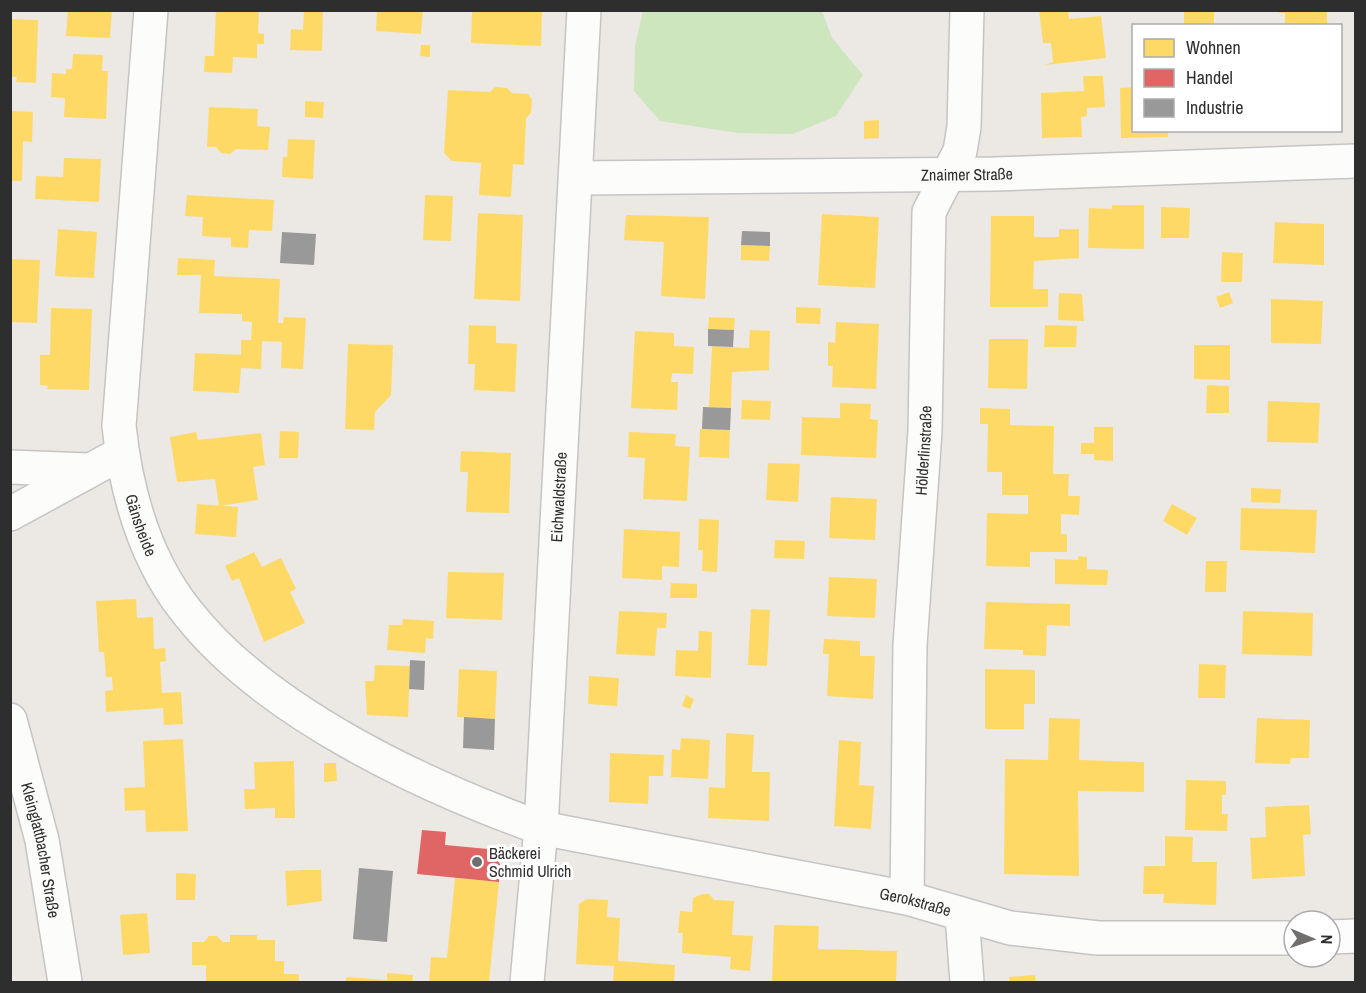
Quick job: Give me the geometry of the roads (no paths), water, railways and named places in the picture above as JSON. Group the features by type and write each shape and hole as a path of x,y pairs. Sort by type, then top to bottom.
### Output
{"street":[{"name":"Gänsheide","path":"151,10 119,426 122,453 140,529 185,610 206,635 298,712 394,766 484,808 541,828"},
{"name":"Eichwaldstraße","path":"527,982 541,828 577,178 584,10"},
{"name":"Hölderlinstraße","path":"907,898 910,645 925,431 929,212 960,151 964,127 967,10"},
{"name":"Znaimer Straße","path":"577,178 994,174 1356,161"},
{"path":"10,514 122,453"},
{"path":"10,467 88,470"},
{"name":"Kleinglattbacher Straße","path":"10,720 42,840 65,982"},
{"name":"Gerokstraße","path":"541,828 907,898 1010,928 1098,938 1282,938"},
{"path":"962,915 967,982"}],"place":[{"name":"Bäckerei Schmid Ulrich","path":"477,862"}]}
